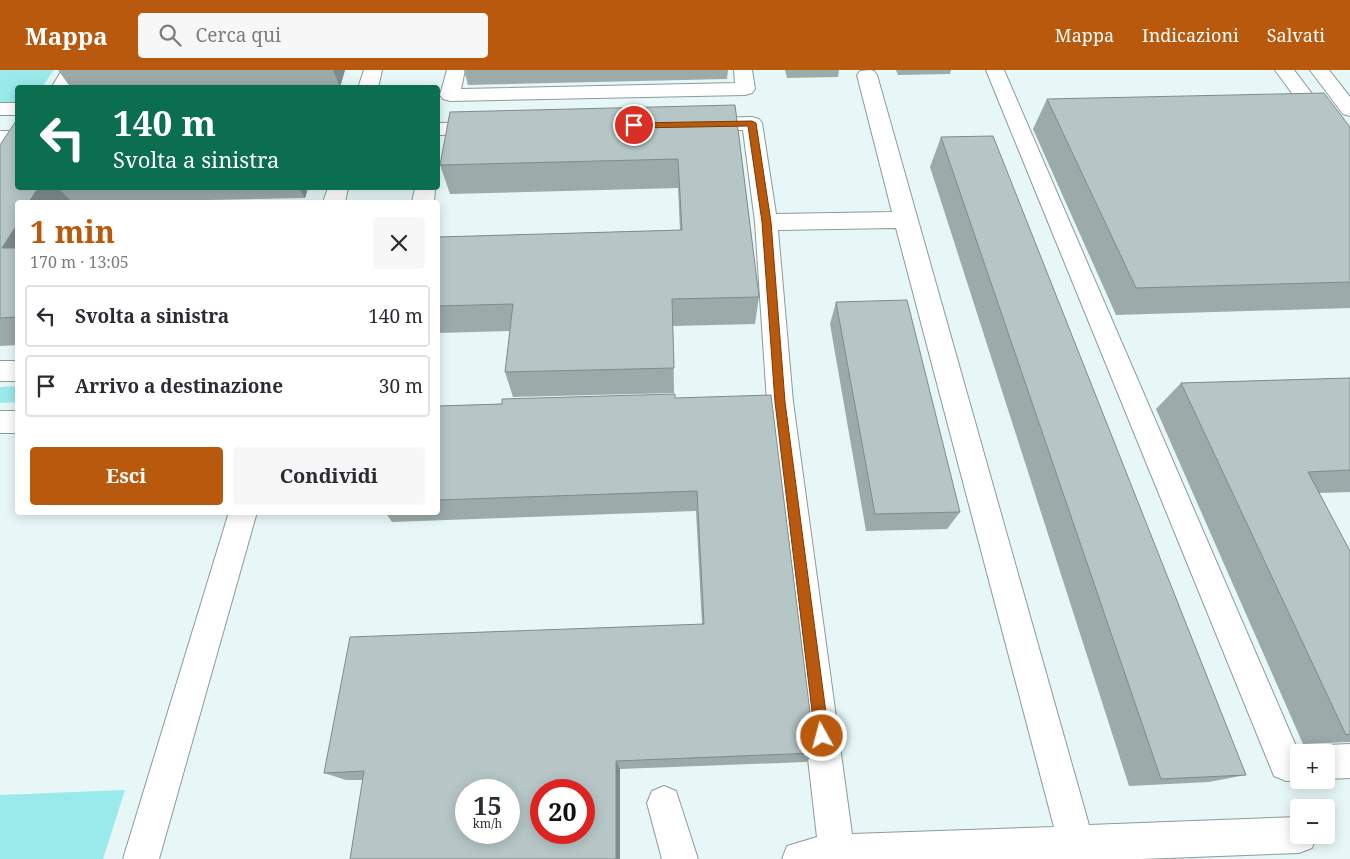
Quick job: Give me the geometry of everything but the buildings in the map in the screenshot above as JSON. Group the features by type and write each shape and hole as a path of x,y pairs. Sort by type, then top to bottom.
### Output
{"street":[{"path":"62,85 71,70"},
{"path":"369,85 373,70"},
{"path":"456,70 450,95 745,89 743,70"},
{"path":"994,70 1286,764 1290,764"},
{"path":"1284,70 1350,158"},
{"path":"1319,70 1350,110"},
{"path":"867,75 1076,844"},
{"path":"0,109 15,109"},
{"path":"673,125 752,123 766,222 770,403 837,853"},
{"path":"440,129 506,128"},
{"path":"0,138 15,138"},
{"path":"766,222 905,220"},
{"path":"0,372 15,371"},
{"path":"0,422 15,422"},
{"path":"141,859 242,515"},
{"path":"1335,762 1350,762"},
{"path":"664,803 680,859"},
{"path":"800,859 811,855 837,853 1290,835"}],"shaded area":[{"path":"0,70 54,70 43,85 15,85 15,104 0,105"},
{"path":"15,386 15,402 0,403 0,387"},
{"path":"125,790 103,859 0,859 0,795"}],"route":[{"path":"634,125 752,123 766,222 780,402 822,736"}]}
